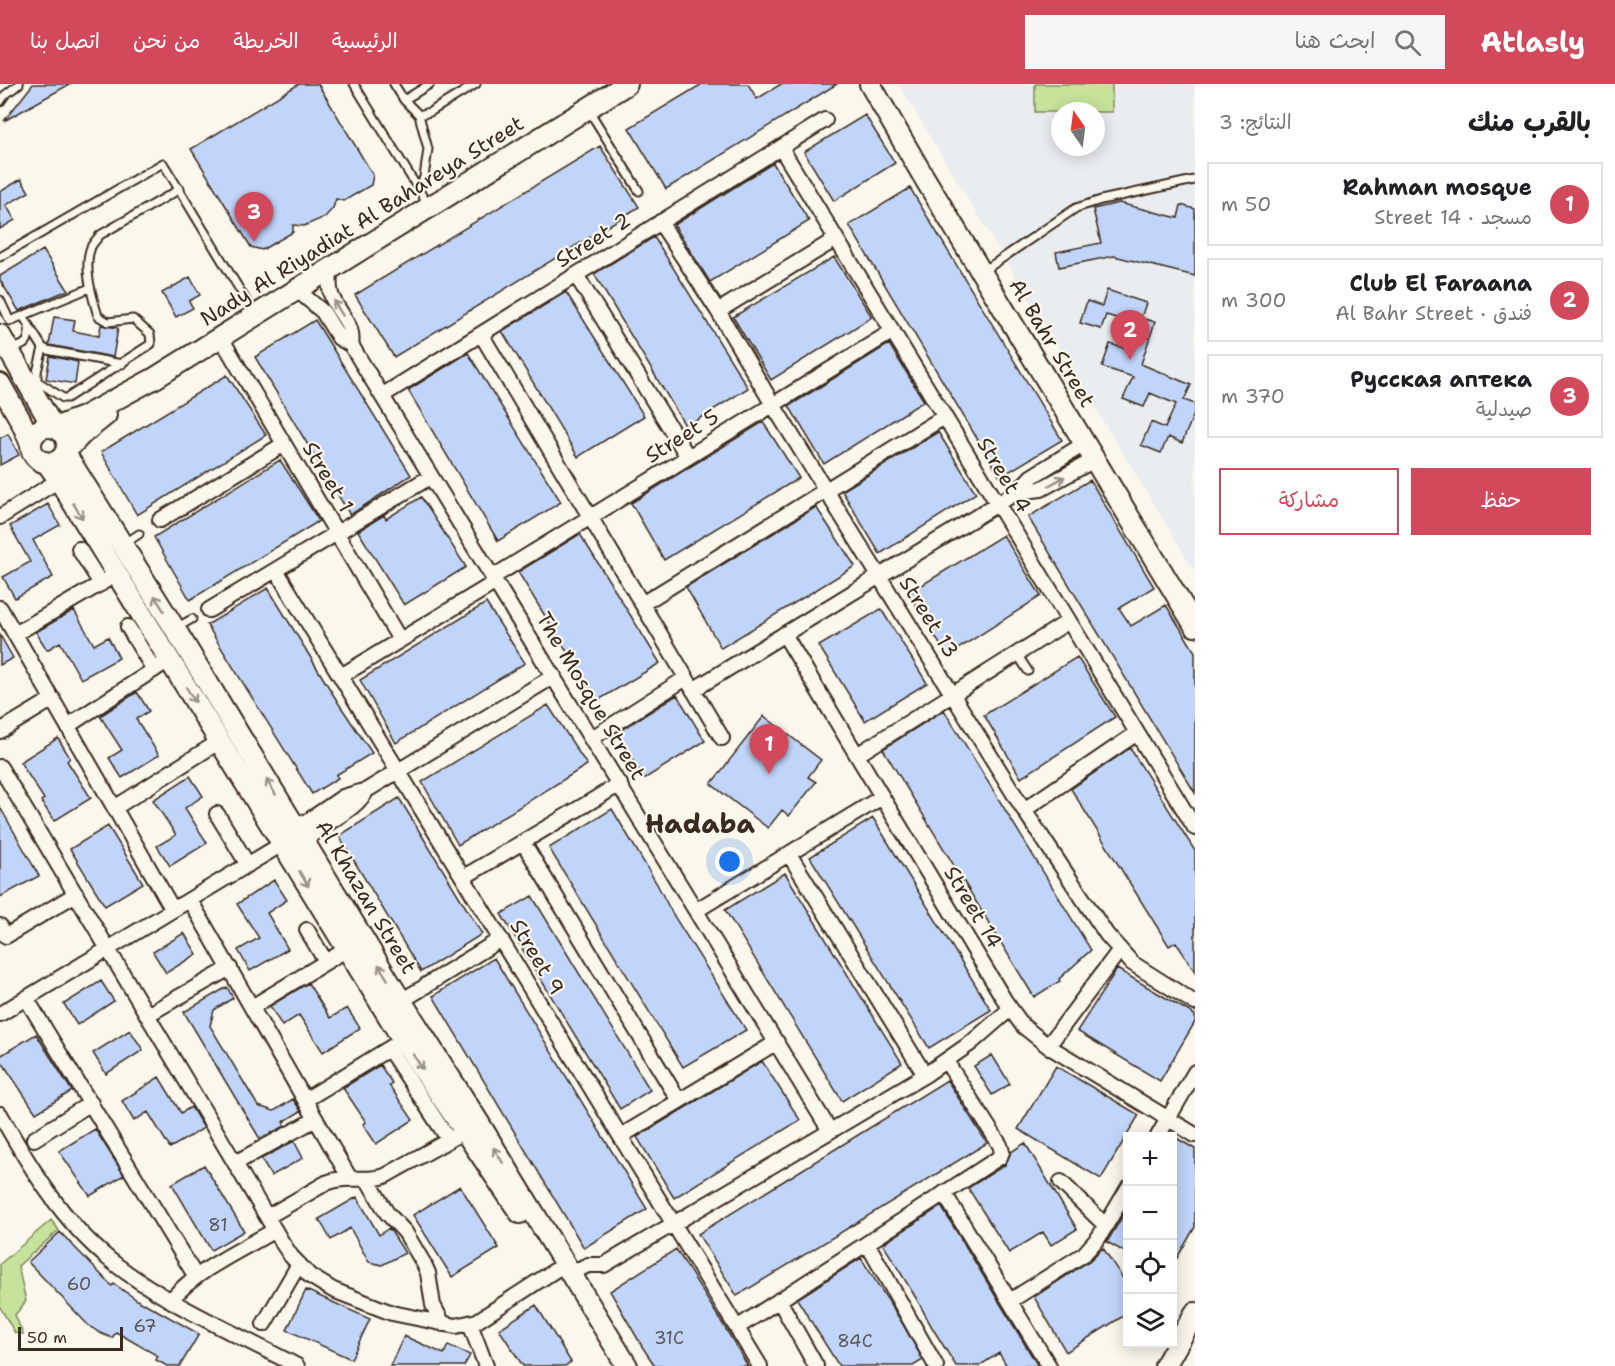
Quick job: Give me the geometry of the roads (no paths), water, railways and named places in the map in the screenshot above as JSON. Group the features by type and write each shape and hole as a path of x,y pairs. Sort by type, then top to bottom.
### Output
{"main road":[{"name":"Nady Al Riyadiat Al Bahareya Street","path":"65,452 89,428 155,378 627,84"},
{"name":"Nady Al Riyadiat Al Bahareya Street","path":"591,107 635,84"},
{"name":"Al Bahr Street","path":"870,84 1195,626"},
{"path":"3,341 37,390 53,428"},
{"name":"Nady Al Riyadiat Al Bahareya Street","path":"53,428 83,417 155,378"},
{"path":"0,384 21,421 37,458 46,462 57,460 65,452 67,445 63,434 53,428 36,432 31,444"},
{"name":"Al Khazan Street","path":"65,452 131,540 183,624 291,820 401,1001 464,1131"},
{"name":"Al Khazan Street","path":"46,462 59,480 109,579 162,665 219,741 347,949 396,1045 464,1131 564,1271 627,1366"},
{"name":"Al Khazan Street","path":"564,1271 612,1366"},
{"path":"1165,1366 1195,1313"}],"street":[{"name":"Street 2","path":"383,395 825,120"},
{"name":"Street 4","path":"781,148 1194,825"},
{"name":"Street 13","path":"660,222 718,311 773,405 1024,810 1119,951 1132,963 1195,1003"},
{"path":"718,311 836,239"},
{"name":"The Mosque Street","path":"330,268 331,294 350,327 351,345"},
{"path":"576,275 688,457"},
{"name":"The Mosque Street","path":"296,289 323,312 339,338 351,345 383,395 430,477 495,579 830,1131"},
{"name":"Street 5","path":"341,676 590,517 893,331"},
{"path":"481,334 722,738"},
{"name":"Street 1","path":"220,336 400,640"},
{"path":"642,604 944,417"},
{"path":"160,520 284,444"},
{"path":"592,738 784,634 1017,492 1037,472 1089,452"},
{"path":"1017,492 1041,489 1089,452"},
{"path":"209,610 430,477"},
{"path":"0,517 59,480"},
{"path":"15,634 109,579 79,549"},
{"name":"Street 9","path":"276,570 760,1366"},
{"path":"0,608 173,910"},
{"path":"857,755 1069,621"},
{"path":"69,725 162,665 128,627"},
{"name":"Street 14","path":"784,634 1010,1009 1023,1026 1048,1046 1195,1135"},
{"path":"291,820 300,823 308,821 343,797 367,790 554,676"},
{"path":"0,731 53,699"},
{"path":"1024,810 1137,734"},
{"path":"116,807 219,741"},
{"path":"0,767 291,1256 310,1276 333,1290 392,1313 456,1326 470,1324 564,1271 588,1265 604,1265 925,1075 985,1032 1010,1009"},
{"path":"464,877 620,784"},
{"path":"304,842 324,825 354,806 367,790"},
{"path":"697,910 882,797"},
{"path":"218,814 248,865"},
{"path":"523,842 679,1101"},
{"path":"0,1014 282,844"},
{"path":"789,854 925,1075"},
{"path":"0,926 6,936 76,894"},
{"path":"190,900 350,1177"},
{"path":"307,930 326,962"},
{"path":"401,1001 501,939"},
{"path":"252,1006 347,949"},
{"path":"1048,1046 1119,951"},
{"path":"147,1015 230,968"},
{"path":"26,998 196,1277"},
{"path":"621,1136 777,1042"},
{"path":"305,1100 396,1045"},
{"path":"738,1327 998,1158 1002,1152 1000,1145 946,1061"},
{"path":"1161,1132 1195,1072"},
{"path":"34,1139 91,1103"},
{"path":"0,1114 39,1179 75,1226 110,1260 171,1300 297,1366"},
{"path":"235,1163 316,1119"},
{"path":"267,1217 326,1183 350,1177 367,1179 390,1174 464,1131"},
{"path":"367,1179 387,1213 405,1232 424,1264 428,1273 433,1305 443,1324"},
{"path":"1061,1182 1106,1226"},
{"path":"944,1193 1049,1366"},
{"path":"1010,1301 1084,1254 1100,1237 1123,1197"},
{"path":"171,1300 196,1277 275,1230"},
{"path":"867,1243 936,1366"},
{"path":"264,1324 299,1264"},
{"path":"779,1300 816,1366"},
{"path":"470,1324 486,1366"}],"lane":[{"path":"0,102 19,84"},
{"path":"354,84 430,207"},
{"path":"394,84 404,100 419,114 428,149 424,177 419,190"},
{"path":"404,100 430,84"},
{"path":"419,114 430,112 476,84"},
{"path":"591,107 639,191"},
{"path":"0,257 163,163 255,315"},
{"path":"981,272 1076,208 1101,200 1194,180"},
{"path":"43,348 37,372 37,390 67,398 151,344 150,334 133,319 108,322 101,319 90,288 88,263 91,248 100,235 180,189"},
{"path":"0,300 10,321 90,288"},
{"path":"23,316 43,348 52,352 122,364"},
{"path":"3,341 17,348 28,343 29,325"},
{"path":"1017,654 1028,671"}],"place":[{"name":"Русская аптека","path":"254,242"},
{"name":"Club El Faraana","path":"1130,360"},
{"name":"Rahman mosque","path":"769,774"}],"district":[{"name":"Hadaba","path":"700,824"}]}
